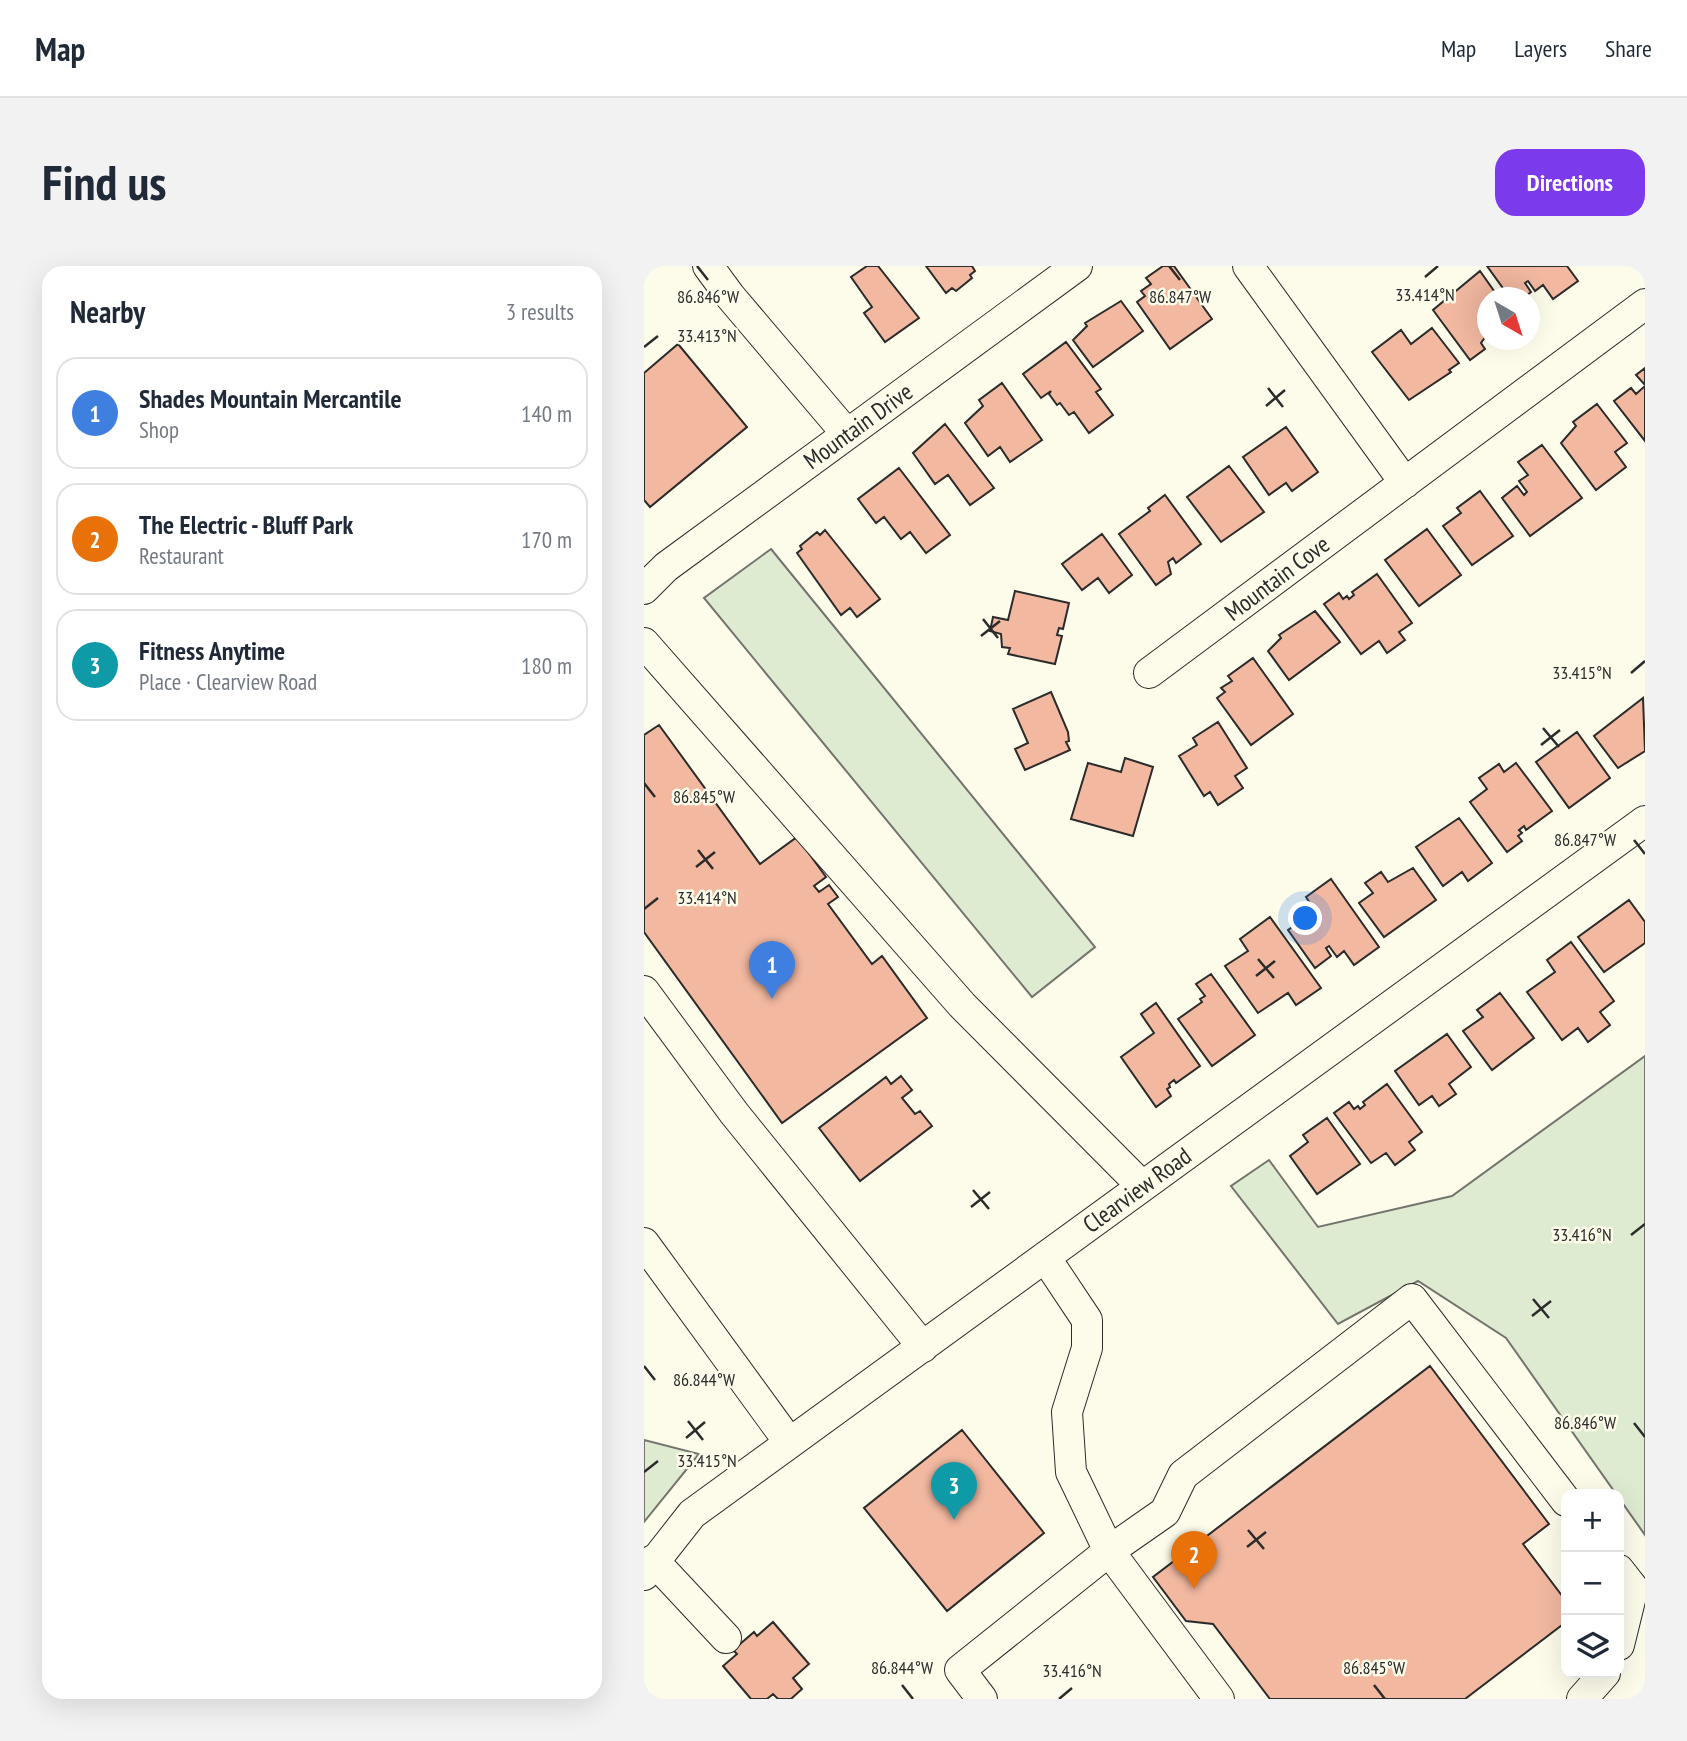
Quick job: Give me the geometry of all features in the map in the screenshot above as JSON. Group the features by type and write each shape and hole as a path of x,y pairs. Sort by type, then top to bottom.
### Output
{"street":[{"path":"708,266 730,296 847,434"},
{"name":"Mountain Drive","path":"644,589 666,567 1077,266"},
{"path":"1248,266 1405,482"},
{"name":"Mountain Cove","path":"1149,673 1645,304"},
{"path":"644,643 962,1005 1142,1186"},
{"name":"Clearview Road","path":"648,1568 692,1514 1645,821"},
{"path":"644,991 734,1113 923,1347"},
{"path":"644,1243 789,1442"},
{"path":"1045,1257 1087,1320 1087,1348 1067,1412 1071,1472 1109,1551 1219,1699"},
{"path":"954,1699 960,1670 1109,1551 1165,1512 1183,1475 1412,1299 1561,1494"},
{"path":"648,1568 726,1638"},
{"path":"1624,1576 1633,1588 1624,1625"},
{"path":"960,1670 982,1699"},
{"path":"1582,1699 1601,1678"}],"green space":[{"path":"771,549 1095,947 1032,997 704,598"},
{"path":"1645,1056 1645,1535 1624,1505 1624,1489 1613,1489 1506,1338 1418,1281 1338,1324 1231,1186 1269,1160 1318,1227 1452,1196"},
{"path":"644,1440 699,1454 644,1522"}],"building":[{"path":"867,266 878,266 919,318 885,342 864,313 872,307 851,277"},
{"path":"926,266 972,266 975,271 970,275 972,278 956,291 952,288 946,293"},
{"path":"1163,266 1174,266 1212,319 1170,349 1137,302 1145,296 1141,291 1151,284 1146,278"},
{"path":"1487,266 1567,266 1578,281 1553,299 1543,285 1532,287 1528,281 1525,283 1528,287 1502,287"},
{"path":"1480,271 1491,287 1477,287 1477,350 1484,350 1470,360 1433,310"},
{"path":"1121,301 1143,331 1093,367 1073,340 1087,326 1085,323"},
{"path":"1432,328 1459,363 1449,370 1451,372 1409,400 1372,352 1401,330 1411,344"},
{"path":"1066,342 1101,389 1096,392 1113,415 1089,433 1074,412 1069,415 1060,403 1057,405 1049,394 1051,391 1041,398 1023,374"},
{"path":"678,344 747,427 650,507 644,500 644,373"},
{"path":"1645,368 1645,385 1636,375"},
{"path":"1002,383 1042,440 1010,462 1000,447 988,456 965,423 983,406 979,400"},
{"path":"1645,386 1645,441 1614,401 1631,388 1636,394"},
{"path":"1597,404 1627,443 1615,452 1626,467 1596,490 1561,443 1576,426 1573,422"},
{"path":"945,424 994,488 970,505 948,475 935,484 913,453"},
{"path":"1286,427 1318,472 1292,491 1286,483 1269,495 1243,457"},
{"path":"1542,445 1582,498 1530,536 1502,498 1517,486 1524,495 1527,492 1519,481 1528,475 1518,462"},
{"path":"1229,466 1264,512 1221,542 1187,497"},
{"path":"899,468 950,535 926,553 910,532 901,539 884,517 876,523 858,499"},
{"path":"1480,491 1513,536 1472,565 1443,526 1461,513 1457,508"},
{"path":"1165,495 1201,544 1176,563 1173,558 1168,562 1171,574 1156,585 1119,534 1150,511 1148,508"},
{"path":"1427,529 1461,575 1419,606 1385,560"},
{"path":"825,530 880,599 857,617 850,608 841,615 797,553 802,549 800,546 817,532 820,535"},
{"path":"1102,534 1132,575 1109,593 1098,578 1082,590 1062,564"},
{"path":"1377,574 1412,623 1399,632 1405,640 1387,653 1379,641 1361,654 1324,604 1339,593 1343,599 1347,596 1349,599 1354,595 1352,592"},
{"path":"1015,591 1069,603 1063,629 1059,628 1057,635 1062,636 1055,664 1008,654 1010,648 1002,647 1001,634 990,631 993,617 1008,620"},
{"path":"1315,611 1340,642 1289,680 1268,651 1281,638 1279,635"},
{"path":"1253,658 1293,714 1251,745 1217,698 1225,692 1221,688 1232,681 1228,676"},
{"path":"1051,692 1068,732 1069,741 1066,742 1070,750 1025,770 1015,749 1028,743 1013,709"},
{"path":"1643,698 1645,751 1618,768 1594,736"},
{"path":"1218,722 1247,768 1235,776 1243,788 1218,805 1210,792 1204,796 1179,756 1197,745 1193,738"},
{"path":"659,725 760,864 797,837 826,877 814,886 819,892 829,885 838,897 828,904 872,964 882,956 927,1018 782,1123 644,932 644,735"},
{"path":"1577,732 1610,778 1569,808 1536,762"},
{"path":"1125,758 1153,767 1133,836 1071,819 1088,763 1121,772"},
{"path":"1516,763 1552,811 1526,830 1524,826 1519,830 1522,833 1518,836 1522,841 1507,852 1470,802 1487,789 1479,778 1499,764 1504,772"},
{"path":"1459,818 1492,863 1468,881 1462,872 1443,886 1416,847"},
{"path":"1413,868 1436,900 1384,937 1359,903 1373,893 1365,883 1381,872 1388,882"},
{"path":"1331,879 1379,947 1354,965 1344,951 1337,957 1329,946 1326,948 1331,956 1315,968 1288,930 1315,911 1306,897"},
{"path":"1629,900 1645,922 1645,943 1604,972 1578,937"},
{"path":"1270,917 1321,988 1296,1005 1288,993 1258,1013 1225,966 1248,951 1240,939"},
{"path":"1571,942 1614,1001 1600,1012 1610,1025 1588,1042 1578,1028 1562,1040 1527,992 1555,972 1547,960"},
{"path":"1211,974 1255,1035 1212,1066 1178,1019 1202,1002 1200,999 1205,996 1196,984"},
{"path":"1500,993 1534,1038 1492,1070 1463,1031 1483,1017 1477,1010"},
{"path":"1156,1003 1200,1066 1176,1083 1174,1080 1169,1084 1167,1089 1171,1096 1156,1107 1121,1057 1154,1033 1141,1014"},
{"path":"1447,1034 1471,1067 1449,1084 1456,1094 1439,1106 1432,1096 1419,1105 1395,1071"},
{"path":"901,1076 912,1090 902,1098 915,1114 920,1111 932,1126 860,1181 819,1128 886,1077 891,1084"},
{"path":"1387,1084 1422,1132 1409,1142 1415,1150 1395,1165 1386,1153 1371,1163 1334,1113 1349,1102 1354,1109 1358,1106 1360,1109 1365,1105 1363,1102"},
{"path":"1327,1118 1360,1164 1317,1194 1290,1156 1308,1142 1303,1135"},
{"path":"1430,1366 1549,1524 1523,1544 1561,1594 1561,1626 1465,1699 1270,1699 1213,1624 1186,1621 1153,1577"},
{"path":"962,1430 1044,1533 947,1611 864,1508"},
{"path":"773,1622 809,1664 793,1678 802,1689 791,1699 778,1699 773,1694 767,1699 751,1699 723,1666 737,1654 733,1650 754,1632 757,1636"}],"place":[{"name":"Shades Mountain Mercantile","path":"772,999"},
{"name":"Fitness Anytime","path":"954,1520"},
{"name":"The Electric - Bluff Park","path":"1194,1589"}]}
